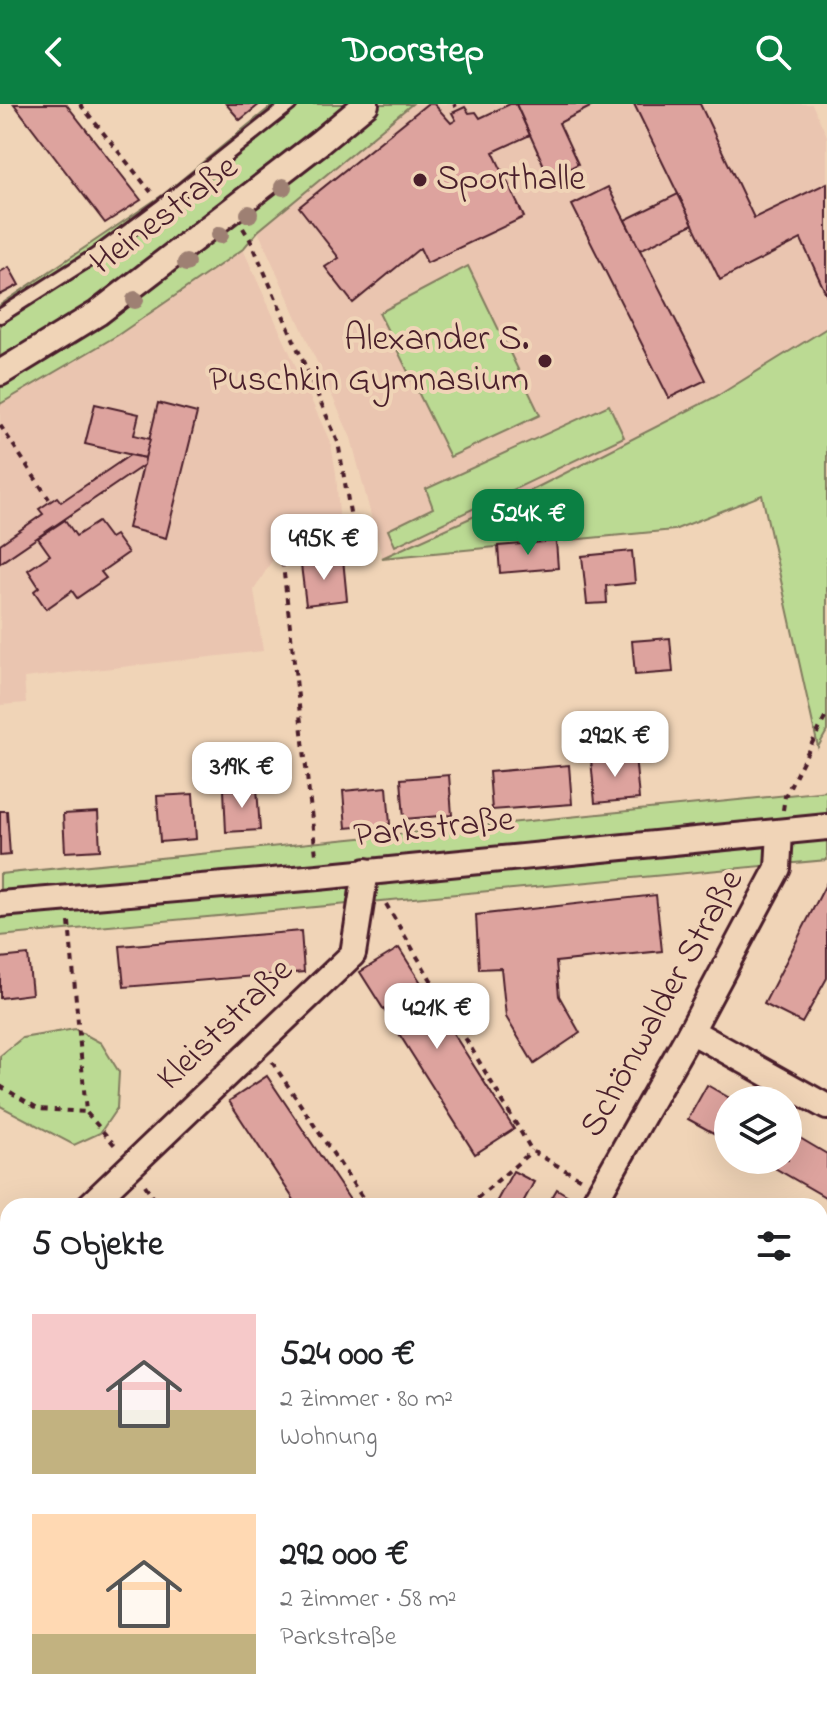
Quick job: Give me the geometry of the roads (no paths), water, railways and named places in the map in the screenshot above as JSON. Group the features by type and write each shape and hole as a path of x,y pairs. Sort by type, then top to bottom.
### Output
{"street":[{"name":"Heinestraße","path":"0,373 98,313 366,104"},
{"name":"Parkstraße","path":"0,904 318,877 827,827"},
{"name":"Schönwalder Straße","path":"596,1198 691,1031 778,868 780,832"},
{"name":"Kleiststraße","path":"97,1198 353,954 366,871"},
{"path":"691,1031 827,1107"}],"lane":[{"path":"0,316 96,255 290,104"}],"place":[{"name":"Sporthalle","path":"420,180"},
{"name":"Alexander S. Puschkin Gymnasium","path":"545,361"}]}
